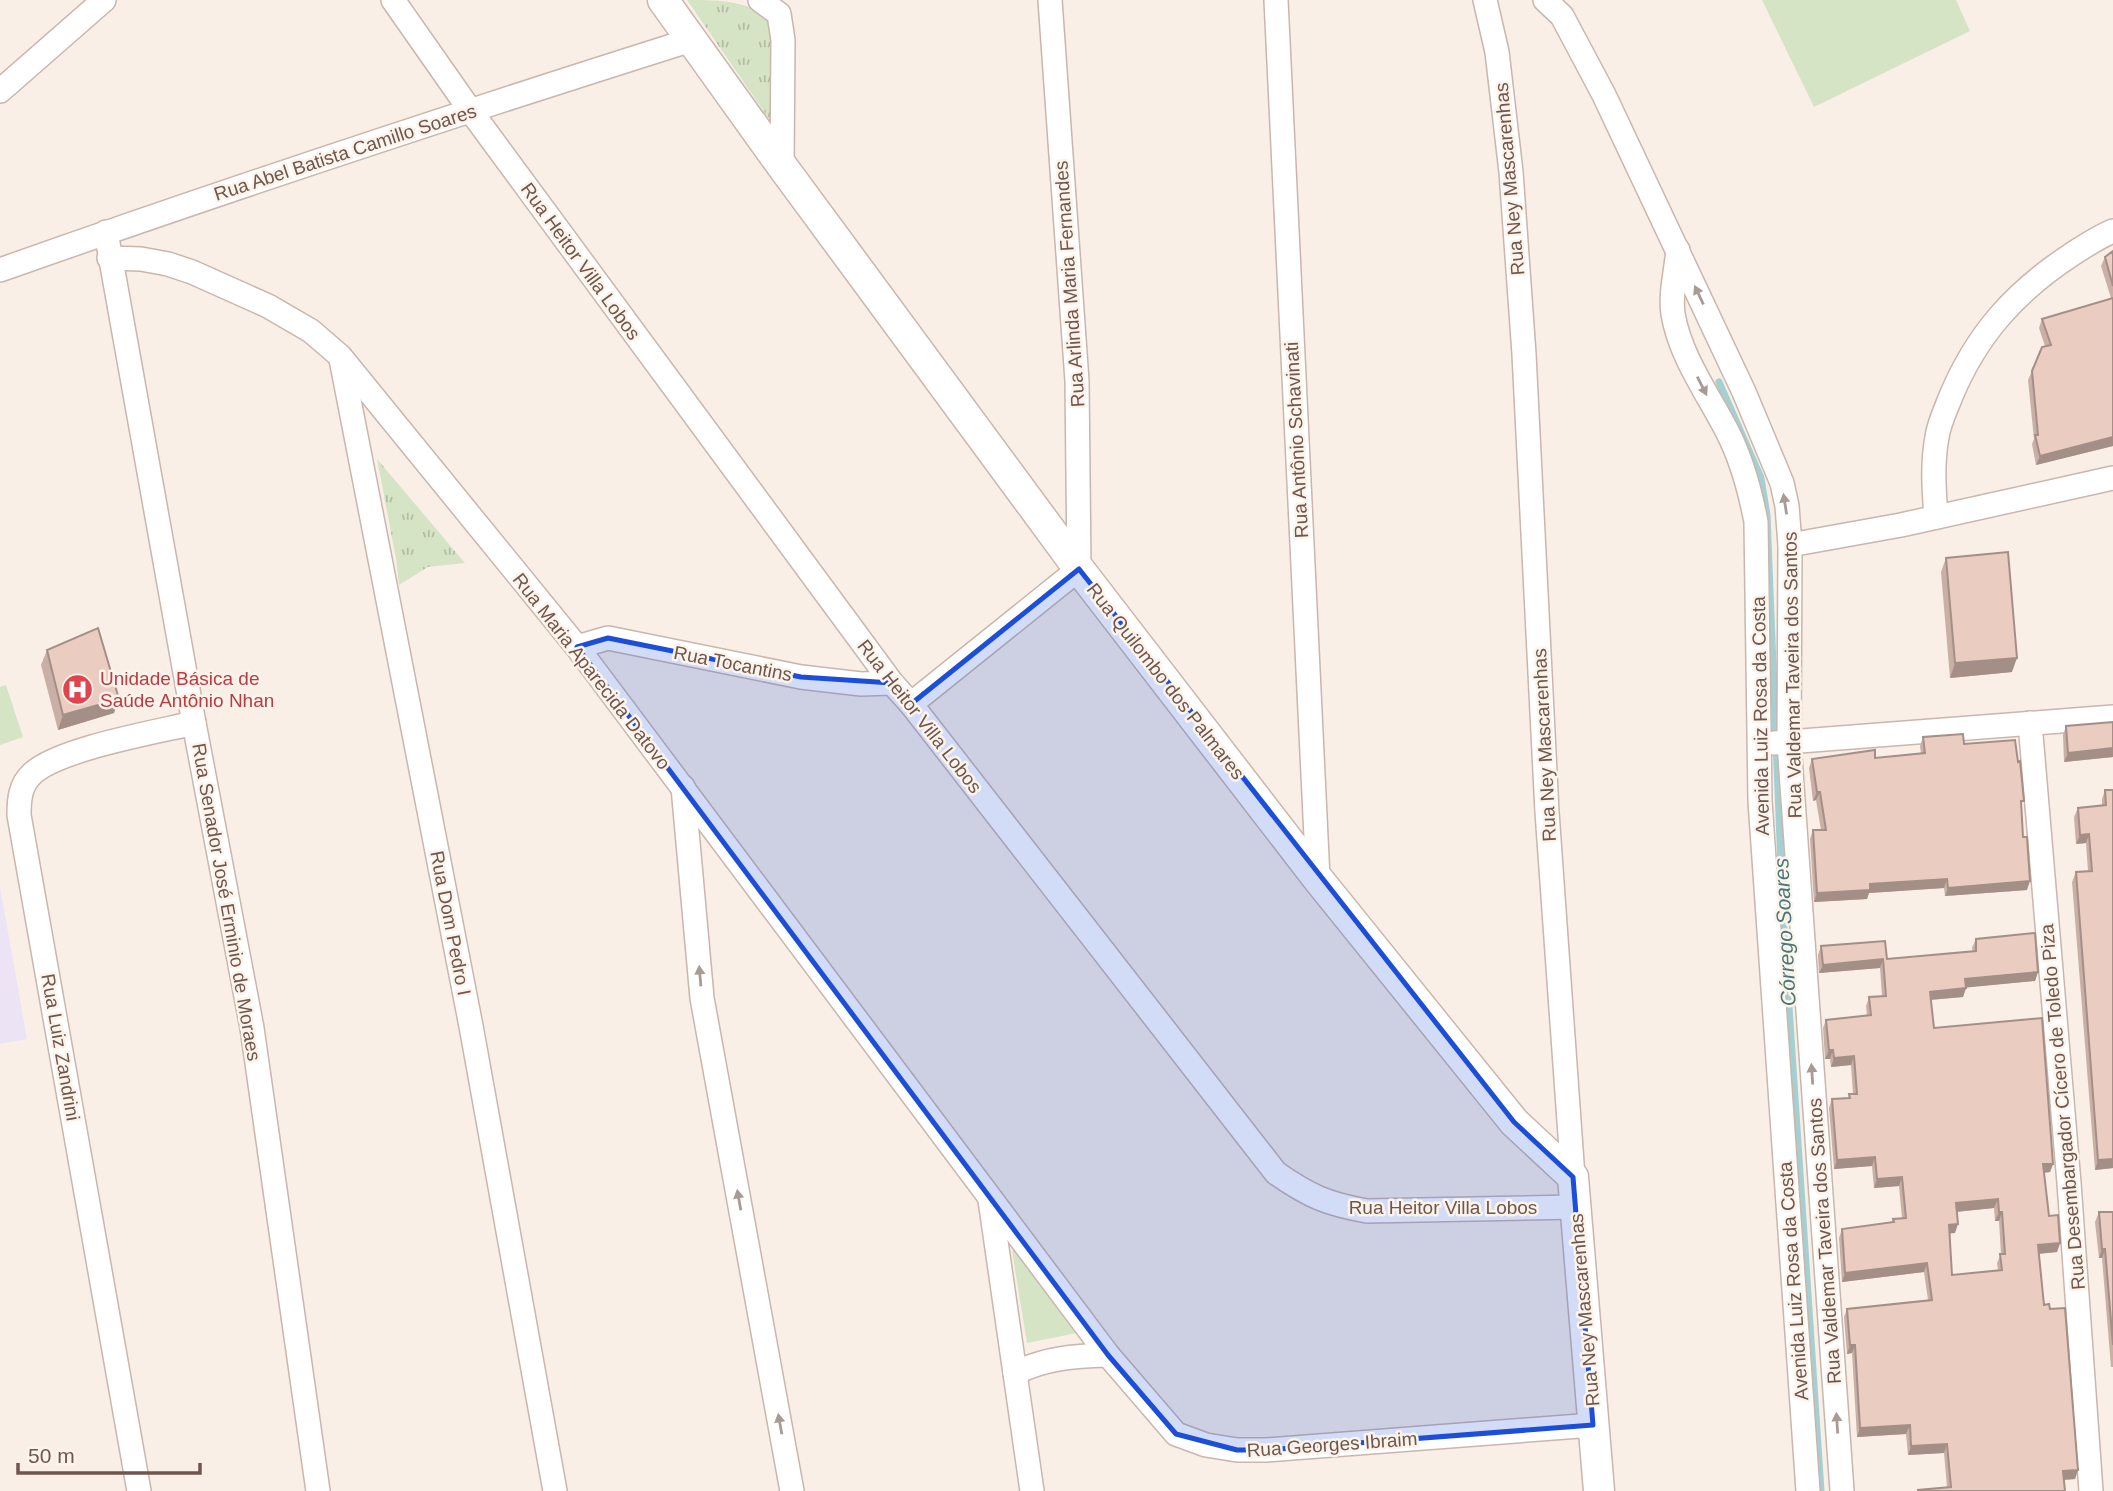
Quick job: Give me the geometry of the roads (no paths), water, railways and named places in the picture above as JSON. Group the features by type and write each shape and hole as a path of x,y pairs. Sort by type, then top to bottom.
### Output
{"street":[{"path":"0,91 104,0"},
{"name":"Rua Heitor Villa Lobos","path":"393,0 470,110 892,683 1276,1173 1305,1193 1337,1206 1367,1211 1576,1207"},
{"name":"Rua Quilombo dos Palmares","path":"663,0 1079,569 1318,879 1514,1122 1573,1177"},
{"path":"760,0 779,14 782,32 782,166"},
{"name":"Rua Arlinda Maria Fernandes","path":"1050,0 1077,381 1079,569"},
{"name":"Rua Antônio Schavinati","path":"1276,0 1318,879"},
{"name":"Rua Ney Mascarenhas","path":"1485,0 1497,52 1511,172 1524,354 1547,812 1599,1491"},
{"name":"Rua Valdemar Taveira dos Santos","path":"1545,0 1562,16 1573,34 1678,250 1744,392 1782,483 1787,506 1790,545 1774,743 1842,1491"},
{"name":"Rua Abel Batista Camillo Soares","path":"0,270 470,110 691,40"},
{"path":"1936,517 1933,466 1937,433 1960,375 1975,348 2001,312 2044,273 2100,236 2113,231"},
{"name":"Rua Senador José Erminio de Moraes","path":"106,232 252,1028 318,1491"},
{"name":"Avenida Luiz Rosa da Costa","path":"1678,250 1673,299 1678,335 1739,456 1749,484 1756,522 1774,743 1761,814 1808,1491"},
{"name":"Rua Maria Aparecida Datovo","path":"109,258 141,259 192,272 268,306 311,331 340,356 577,646 989,1197"},
{"name":"Rua Dom Pedro I","path":"340,356 471,1026 555,1491"},
{"path":"1790,545 1936,517 2113,478"},
{"path":"911,704 1079,569"},
{"name":"Rua Tocantins","path":"577,646 608,638 801,677 861,684 892,683"},
{"path":"1774,743 2113,716"},
{"name":"Rua Luiz Zandrini","path":"139,1491 19,815 19,798 31,775 47,764 100,745 194,723"},
{"name":"Rua Desembargador Cícero de Toledo Piza","path":"2030,723 2068,1170 2091,1491"},
{"path":"683,787 702,999 792,1491"},
{"path":"989,1197 1032,1491"},
{"name":"Rua Georges Ibraim","path":"989,1197 1108,1355 1176,1434 1206,1445 1237,1450 1594,1426"},
{"path":"1015,1373 1051,1359 1108,1355"}],"waterway":[{"name":"Córrego Soares","path":"1719,382 1761,478 1767,515 1783,916 1821,1491"}],"place":[{"name":"Unidade Básica de Saúde Antônio Nhan","path":"77,689"}]}
